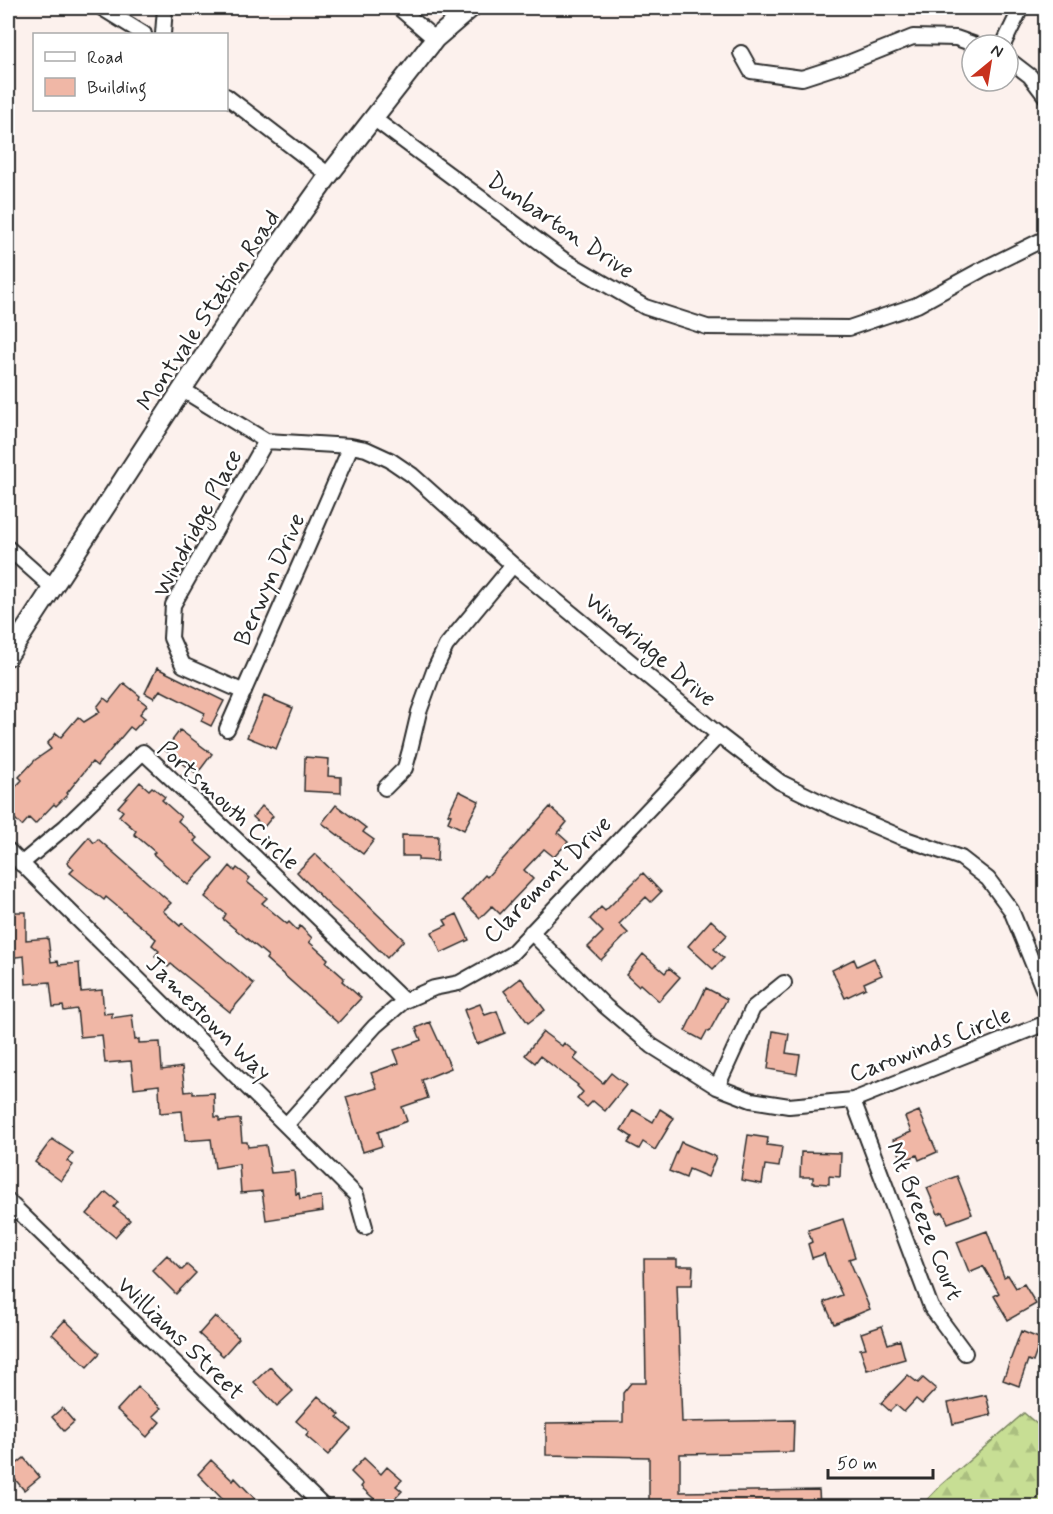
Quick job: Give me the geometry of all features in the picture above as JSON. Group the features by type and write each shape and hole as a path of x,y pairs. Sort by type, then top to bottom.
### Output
{"street":[{"path":"102,8 142,33"},
{"path":"163,33 165,8"},
{"path":"399,8 435,39"},
{"name":"Montvale Station Road","path":"8,656 249,287 329,175 435,39 471,8"},
{"path":"1009,33 1021,8"},
{"path":"741,53 751,71 802,78 848,63 913,37 960,39"},
{"path":"1020,68 1030,76 1046,97"},
{"path":"228,98 329,175"},
{"name":"Dunbarton Drive","path":"373,118 564,261 645,307 707,327 849,328 917,305 1046,238"},
{"name":"Windridge Drive","path":"183,390 266,441 351,446 366,449 390,460 412,475 513,565 719,735 780,782 903,838 961,858 988,879 1011,910 1046,996"},
{"name":"Windridge Place","path":"244,692 183,665 171,638 173,605 266,441"},
{"name":"Berwyn Drive","path":"227,729 351,446"},
{"path":"8,548 53,588"},
{"path":"385,788 405,768 419,712 446,646 513,565"},
{"name":"Claremont Drive","path":"286,1125 375,1026 404,1001 434,988 459,983 511,954 719,735"},
{"name":"Portsmouth Circle","path":"21,864 65,827 143,752 404,1001"},
{"name":"Jamestown Way","path":"8,850 356,1195 365,1227"},
{"name":"Carowinds Circle","path":"531,932 605,1006 652,1046 717,1087 751,1100 789,1106 853,1100 1046,1023"},
{"path":"717,1087 753,1008 784,983"},
{"name":"Mt Breeze Court","path":"853,1100 931,1307 965,1353"},
{"name":"Williams Street","path":"8,1201 323,1506"}],"green space":[{"path":"1024,1413 1045,1431 1045,1506 921,1506 941,1485"}],"building":[{"path":"157,668 224,701 211,726 201,721 205,713 160,690 154,698 145,693"},
{"path":"124,683 147,705 140,714 145,718 134,730 130,727 97,766 92,762 56,806 54,804 35,824 29,818 22,826 8,812 8,795 22,780 19,777 35,760 51,749 47,744 56,733 61,737 78,717 84,722 100,712 97,707 104,698 109,702"},
{"path":"264,696 293,708 276,749 247,737"},
{"path":"180,730 212,754 197,774 165,750"},
{"path":"305,757 329,759 328,776 341,777 341,793 304,791"},
{"path":"140,782 149,790 152,787 165,797 162,800 181,817 178,821 197,838 194,841 213,858 188,885 153,854 155,852 134,834 136,831 119,816 123,811 118,807"},
{"path":"459,791 479,801 464,830 448,822 451,815 448,814"},
{"path":"336,805 366,828 363,832 374,840 363,854 322,823"},
{"path":"262,806 273,816 264,827 253,817"},
{"path":"550,807 567,822 558,833 568,842 554,857 544,849 524,870 533,879 500,914 492,906 480,918 462,900 485,875 487,877"},
{"path":"402,835 438,836 437,861 418,860 418,856 402,856"},
{"path":"89,837 94,843 98,839 171,903 163,911 180,926 182,923 254,984 230,1012 171,964 168,967 155,956 159,951 152,945 156,939 106,897 104,900 70,873 74,869 67,862"},
{"path":"315,854 404,940 387,958 297,872"},
{"path":"230,866 235,871 237,868 250,878 247,882 267,898 262,903 287,924 289,922 297,930 300,926 312,938 309,942 328,959 326,962 344,978 342,981 361,998 338,1023 266,959 268,956 223,919 226,914 205,897"},
{"path":"643,873 661,892 651,902 646,897 619,924 628,933 601,960 588,947 603,932 590,919 601,907 605,911"},
{"path":"8,912 26,912 26,940 48,938 51,962 58,961 59,965 79,963 81,992 102,990 104,1014 112,1013 112,1018 132,1015 135,1040 139,1039 139,1043 160,1042 162,1070 182,1067 185,1092 214,1093 215,1117 219,1117 219,1121 240,1119 242,1142 247,1142 248,1147 266,1145 271,1173 294,1171 296,1194 299,1193 300,1199 321,1196 323,1211 266,1220 262,1191 241,1193 239,1164 215,1168 211,1139 185,1141 182,1111 160,1113 159,1085 134,1088 131,1061 105,1063 102,1035 80,1037 77,1009 64,1011 63,1006 53,1007 50,982 26,984 24,956 8,958"},
{"path":"457,914 469,940 441,953 432,932 447,925 444,920"},
{"path":"711,920 727,935 714,949 724,958 713,969 688,946"},
{"path":"643,954 665,973 669,968 680,977 659,1001 626,975"},
{"path":"874,958 882,975 864,983 866,988 845,998 832,970 854,959 857,966"},
{"path":"521,978 545,1010 528,1023 504,991"},
{"path":"706,988 727,999 709,1032 707,1031 702,1040 685,1031"},
{"path":"480,1004 485,1015 497,1011 505,1033 477,1044 464,1010"},
{"path":"430,1022 451,1068 422,1080 428,1098 402,1107 407,1121 378,1132 382,1146 363,1152 346,1097 377,1088 371,1073 399,1063 394,1050 421,1040 416,1028"},
{"path":"773,1031 789,1034 786,1053 800,1055 797,1074 768,1069"},
{"path":"543,1032 562,1046 564,1043 578,1054 574,1059 603,1083 611,1073 626,1085 605,1111 593,1101 587,1107 577,1099 583,1092 578,1085 540,1056 535,1063 525,1055"},
{"path":"660,1109 674,1118 655,1150 643,1142 639,1149 628,1143 632,1137 621,1130 633,1110 653,1122"},
{"path":"919,1111 937,1152 919,1160 917,1155 903,1161 893,1140 911,1132 905,1117"},
{"path":"748,1135 768,1138 767,1145 782,1147 779,1167 765,1165 762,1184 741,1180"},
{"path":"52,1139 73,1153 67,1161 73,1165 61,1181 35,1162"},
{"path":"681,1142 716,1157 708,1177 689,1169 686,1178 669,1171"},
{"path":"801,1152 841,1153 840,1177 829,1176 829,1184 813,1183 813,1177 800,1177"},
{"path":"957,1176 972,1214 948,1223 943,1212 938,1214 927,1188"},
{"path":"106,1192 118,1202 114,1207 130,1220 115,1237 87,1214"},
{"path":"843,1219 855,1257 849,1259 870,1309 834,1324 824,1302 842,1295 824,1254 812,1258 808,1244 812,1242 808,1230"},
{"path":"987,1231 1004,1277 1008,1275 1016,1288 1024,1284 1036,1304 1008,1320 994,1296 999,1293 983,1266 969,1272 957,1242"},
{"path":"167,1255 182,1270 187,1265 196,1273 176,1294 152,1270"},
{"path":"644,1259 677,1259 677,1266 693,1266 692,1285 677,1285 682,1422 794,1420 793,1452 680,1454 680,1492 819,1490 820,1506 649,1506 649,1457 546,1455 546,1423 623,1422 623,1393 631,1383 646,1383"},
{"path":"215,1316 239,1338 223,1356 199,1334"},
{"path":"65,1320 100,1353 87,1367 52,1334"},
{"path":"882,1326 888,1344 900,1340 905,1359 867,1370 860,1349 866,1348 861,1333"},
{"path":"1021,1331 1041,1339 1033,1362 1028,1360 1019,1386 1003,1380"},
{"path":"270,1367 293,1391 277,1406 254,1382"},
{"path":"908,1375 918,1383 923,1378 936,1389 922,1404 916,1399 904,1412 896,1405 890,1411 881,1403"},
{"path":"138,1387 161,1408 153,1416 160,1422 147,1437 117,1410"},
{"path":"986,1395 991,1415 953,1424 948,1403"},
{"path":"318,1396 340,1415 337,1417 351,1429 328,1455 306,1436 309,1432 296,1421"},
{"path":"62,1408 74,1422 64,1431 52,1417"},
{"path":"24,1458 40,1477 24,1490 8,1471"},
{"path":"364,1458 381,1474 387,1467 402,1480 396,1486 402,1491 388,1506 382,1506 361,1487 363,1484 351,1472"},
{"path":"211,1460 233,1481 235,1478 257,1501 252,1506 229,1506 198,1474"}]}
